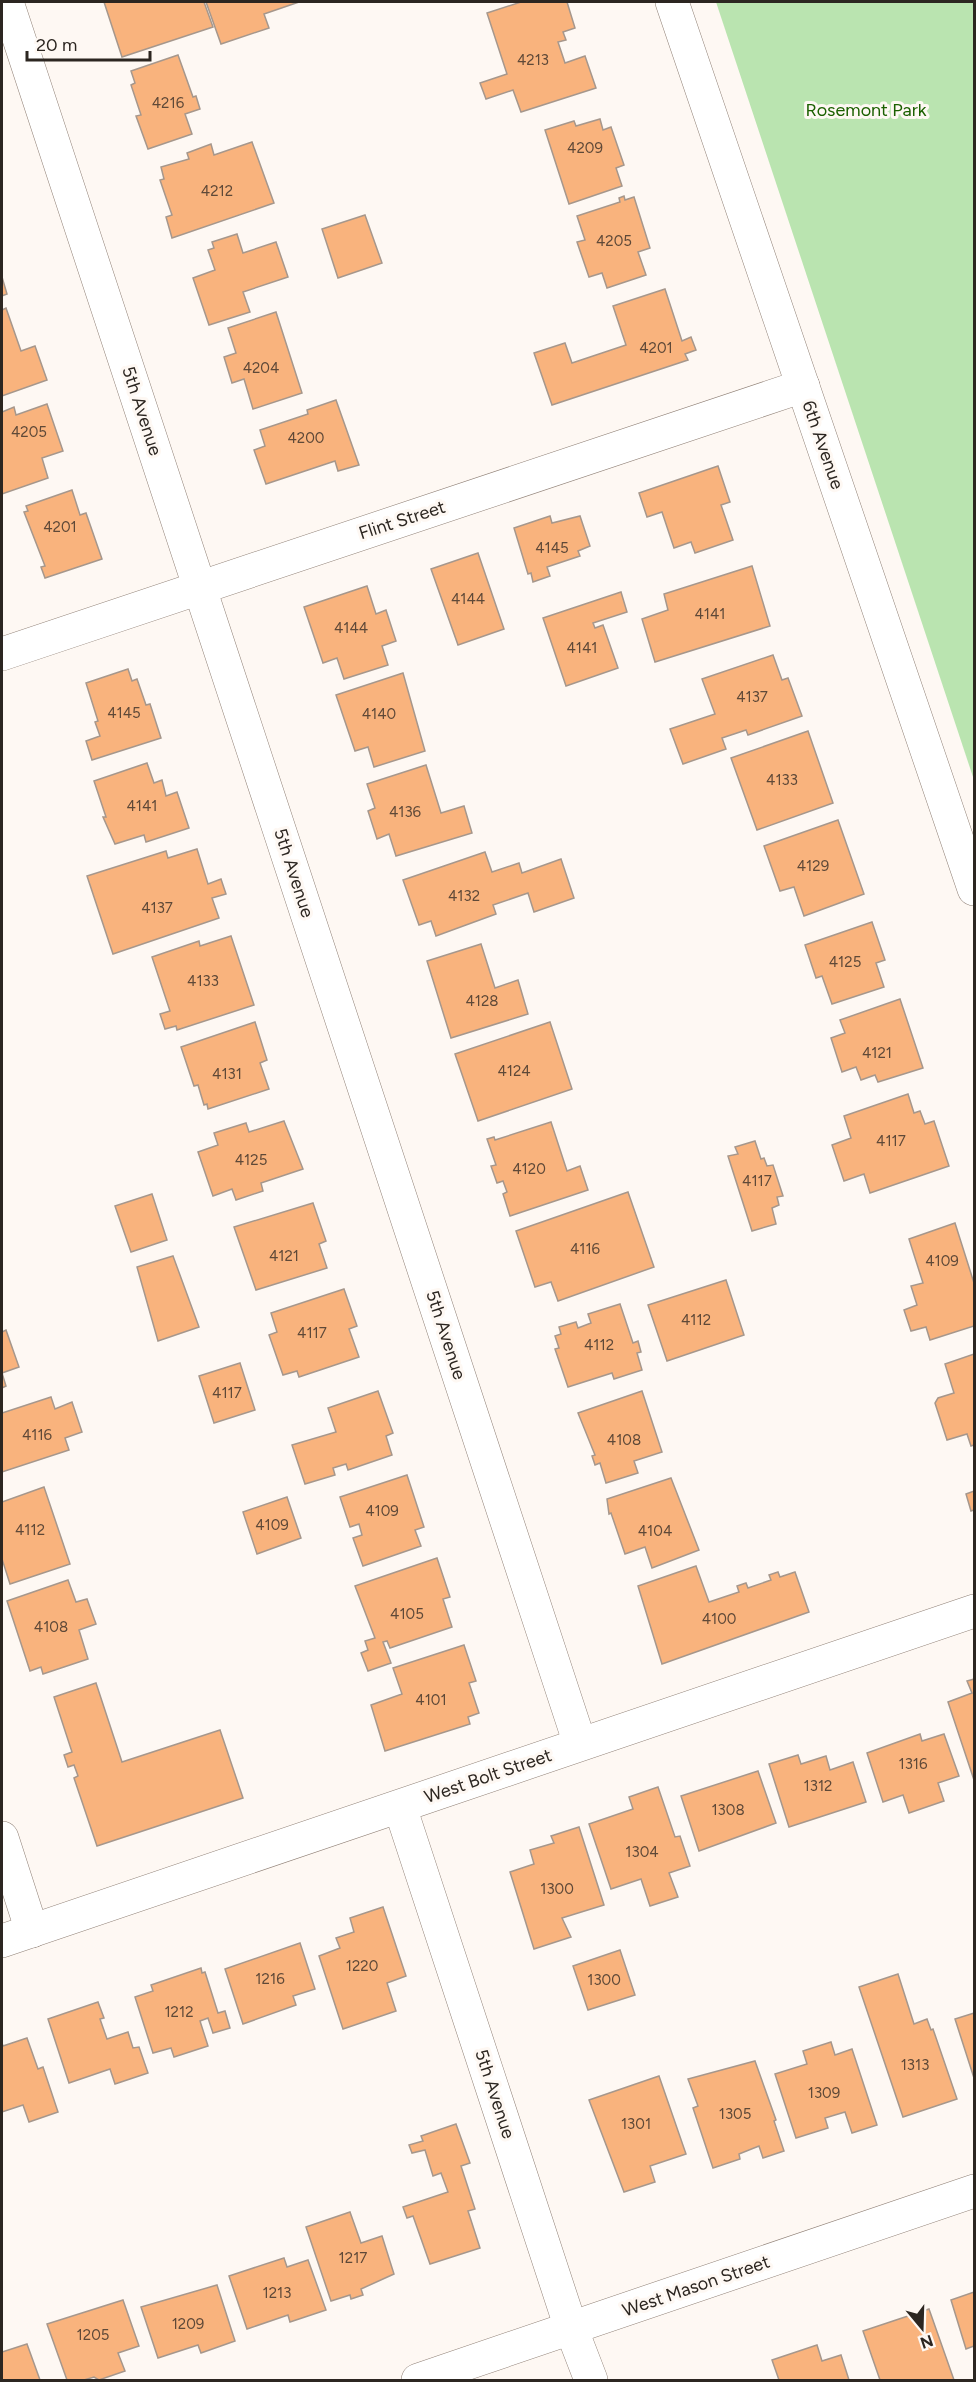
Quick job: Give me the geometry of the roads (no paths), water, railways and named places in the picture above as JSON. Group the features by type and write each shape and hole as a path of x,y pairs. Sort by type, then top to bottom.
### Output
{"street":[{"name":"5th Avenue","path":"7,2 580,1744"},
{"name":"6th Avenue","path":"672,2 975,889"},
{"name":"Flint Street","path":"2,654 803,387"},
{"name":"West Bolt Street","path":"2,1941 975,1611"},
{"name":"5th Avenue","path":"400,1807 571,2328 591,2380"},
{"path":"2,1838 32,1931"},
{"name":"West Mason Street","path":"418,2380 975,2191"}],"park label":[{"name":"Rosemont Park","path":"866,110"}]}
